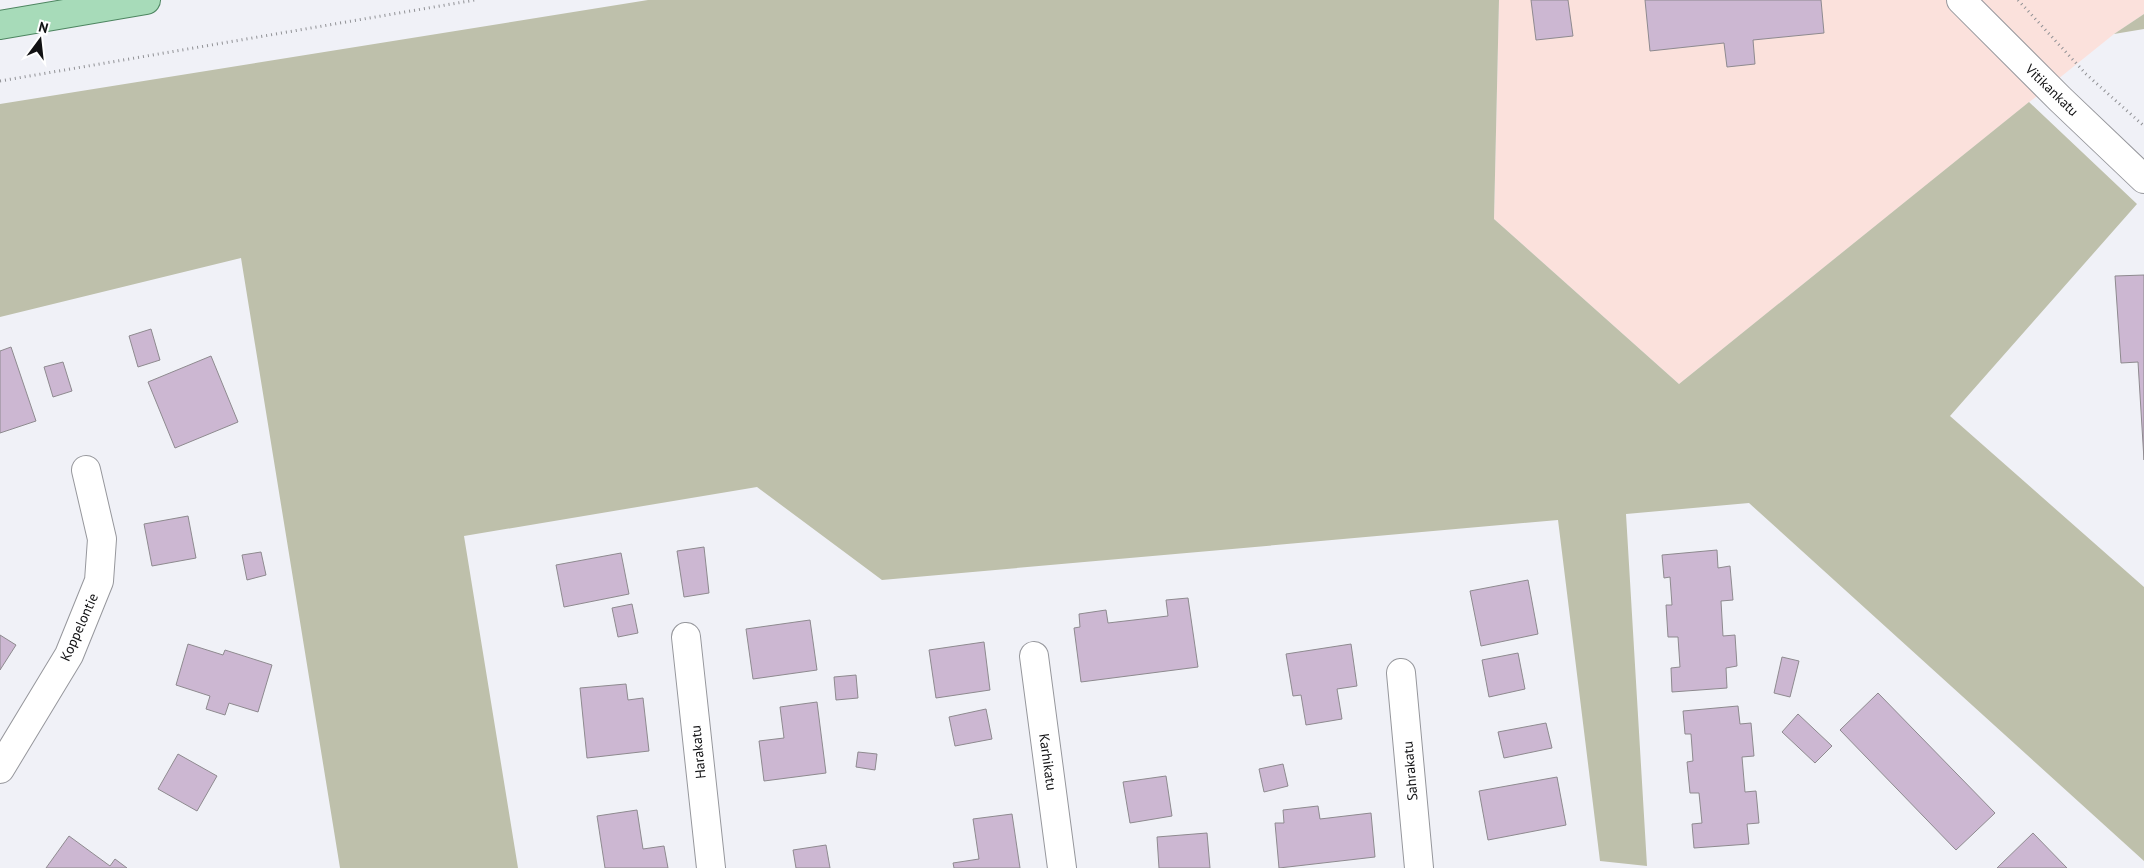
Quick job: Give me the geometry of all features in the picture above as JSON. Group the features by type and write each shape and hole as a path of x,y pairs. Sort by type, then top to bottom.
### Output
{"main road":[{"path":"0,25 146,0"}],"street":[{"name":"Vitikankatu","path":"1961,0 2060,99 2144,179"},
{"name":"Koppelontie","path":"0,769 69,656 100,581 102,539 86,470"},
{"name":"Harakatu","path":"686,637 711,868"},
{"name":"Karhikatu","path":"1034,656 1062,868"},
{"name":"Sahrakatu","path":"1401,673 1419,868"}],"path":[{"path":"0,81 475,0"},
{"path":"2018,0 2086,74 2144,126"}],"shaded area":[{"path":"1499,0 2144,0 2144,14 2114,34 1679,384 1494,219"}],"green space":[{"path":"648,0 1499,0 1494,219 1679,384 2029,102 2137,204 1950,416 2144,587 2144,861 1749,503 1626,514 1647,866 1600,861 1558,520 882,580 757,487 464,536 518,868 340,868 241,258 0,317 0,104"},
{"path":"2144,14 2144,29 2114,34"}],"building":[{"path":"1531,0 1568,0 1573,36 1536,40"},
{"path":"1645,0 1821,0 1824,33 1753,40 1755,64 1727,67 1724,43 1650,51"},
{"path":"2144,275 2144,460 2138,362 2121,363 2115,276"},
{"path":"151,329 160,360 138,367 129,336"},
{"path":"11,347 36,421 0,433 0,351"},
{"path":"211,356 238,422 175,448 148,382"},
{"path":"63,362 72,391 53,397 44,367"},
{"path":"188,516 196,558 152,566 144,524"},
{"path":"704,547 709,593 684,597 677,551"},
{"path":"1717,550 1718,568 1730,566 1733,600 1721,601 1723,636 1735,635 1737,666 1726,668 1727,688 1672,692 1671,668 1680,667 1678,637 1668,637 1666,605 1672,605 1670,577 1664,578 1662,555"},
{"path":"261,552 266,575 247,580 242,555"},
{"path":"621,553 629,594 564,607 556,565"},
{"path":"1528,580 1538,634 1481,646 1470,591"},
{"path":"1188,598 1198,667 1081,682 1074,628 1080,627 1079,614 1106,610 1108,623 1168,616 1166,600"},
{"path":"632,604 638,633 618,637 612,608"},
{"path":"810,620 817,670 753,679 746,629"},
{"path":"0,635 16,645 0,670"},
{"path":"984,642 990,690 936,698 929,650"},
{"path":"188,644 223,655 225,650 272,665 258,712 229,703 225,715 206,709 210,696 176,685"},
{"path":"1351,644 1357,686 1337,689 1342,719 1306,725 1301,695 1293,696 1286,654"},
{"path":"1518,653 1525,689 1489,697 1482,660"},
{"path":"1782,657 1799,661 1790,697 1774,693"},
{"path":"856,675 858,698 836,700 834,677"},
{"path":"626,684 628,700 643,698 649,751 587,758 580,688"},
{"path":"1878,693 1995,813 1956,850 1840,730"},
{"path":"817,702 826,773 764,781 759,741 784,738 780,707"},
{"path":"1738,706 1740,724 1751,723 1754,756 1742,757 1745,792 1756,791 1759,823 1747,824 1749,844 1694,848 1692,824 1702,823 1699,793 1690,793 1687,762 1693,761 1691,734 1685,734 1683,711"},
{"path":"986,709 992,739 955,746 949,717"},
{"path":"1798,714 1832,746 1815,763 1782,732"},
{"path":"1546,723 1552,748 1504,758 1498,732"},
{"path":"858,752 877,754 875,770 856,767"},
{"path":"178,754 217,776 197,811 158,789"},
{"path":"1283,764 1288,786 1264,792 1259,769"},
{"path":"1166,776 1172,816 1130,823 1123,782"},
{"path":"1557,777 1566,825 1488,840 1479,791"},
{"path":"1318,806 1320,819 1371,813 1375,857 1279,868 1275,823 1284,823 1283,810"},
{"path":"637,810 643,849 664,846 668,868 605,868 597,816"},
{"path":"1012,814 1020,868 954,868 953,863 979,859 973,819"},
{"path":"1207,833 1210,868 1159,868 1157,837"},
{"path":"2033,833 2067,868 1997,868"},
{"path":"69,836 110,866 115,859 127,868 46,868"},
{"path":"826,845 830,868 796,868 793,850"}]}
